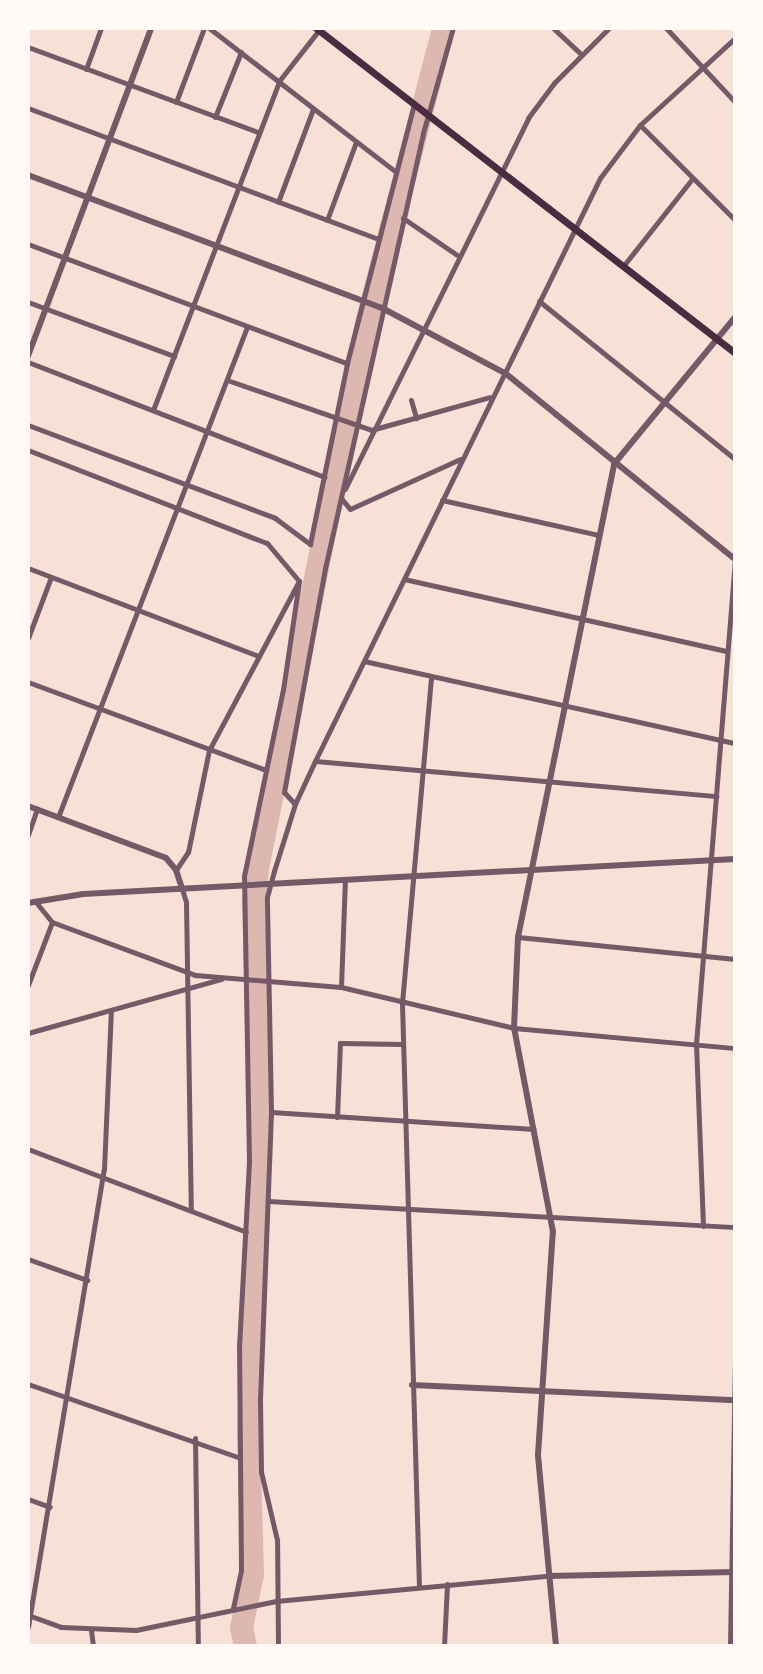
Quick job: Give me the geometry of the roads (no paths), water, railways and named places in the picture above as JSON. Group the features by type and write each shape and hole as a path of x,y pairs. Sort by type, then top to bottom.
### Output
{"main road":[{"path":"318,29 735,353"}],"street":[{"path":"86,69 102,28"},
{"path":"28,356 151,28"},
{"path":"176,102 204,28"},
{"path":"209,28 394,171"},
{"path":"295,804 284,792 355,425 428,115 453,28"},
{"path":"554,28 581,54"},
{"path":"341,499 370,430 499,170 528,118 581,54 609,28"},
{"path":"666,28 735,102"},
{"path":"153,410 279,81 318,29"},
{"path":"278,1646 275,1601 277,1540 261,1472 271,1112 266,980 270,885 295,804 315,761 460,458 505,373 600,177 640,125 735,38"},
{"path":"28,47 258,132"},
{"path":"215,117 241,52"},
{"path":"28,425 275,518 310,544 347,363 394,171 415,105"},
{"path":"28,108 378,239"},
{"path":"278,202 313,109"},
{"path":"640,125 735,220"},
{"path":"327,220 356,142"},
{"path":"28,175 382,308 505,373 614,464 735,558 696,1044 702,1226"},
{"path":"624,265 692,179"},
{"path":"403,218 457,256"},
{"path":"28,244 347,363"},
{"path":"539,301 735,459"},
{"path":"28,302 174,356"},
{"path":"556,1646 538,1455 551,1220 514,1028 518,937 614,464 715,336 735,317"},
{"path":"58,817 136,608 175,507 188,485 247,327"},
{"path":"28,362 325,477"},
{"path":"227,380 336,421 370,430 490,397"},
{"path":"411,400 416,418"},
{"path":"28,450 267,543 299,581"},
{"path":"341,499 350,509 460,458"},
{"path":"442,500 599,536"},
{"path":"28,568 259,656"},
{"path":"28,638 51,577"},
{"path":"404,579 726,651"},
{"path":"176,870 188,852 209,750 299,581"},
{"path":"233,1608 241,1570 238,1457 249,1085 244,886 299,581"},
{"path":"364,661 735,743"},
{"path":"419,1587 402,1003 431,676"},
{"path":"28,682 266,770"},
{"path":"315,761 716,796"},
{"path":"28,806 166,858 176,870 182,889 187,972 191,1210"},
{"path":"28,835 37,809"},
{"path":"32,902 75,894 735,859"},
{"path":"341,987 345,880"},
{"path":"32,902 52,922 187,972 341,987 514,1028 735,1048"},
{"path":"28,985 52,922"},
{"path":"518,937 702,959 735,959"},
{"path":"28,1033 228,977"},
{"path":"28,1627 103,1176 111,1010"},
{"path":"337,1117 340,1043 403,1044"},
{"path":"271,1112 533,1129"},
{"path":"28,1149 246,1232"},
{"path":"268,1201 551,1220 735,1227"},
{"path":"28,1259 87,1280"},
{"path":"730,1646 735,1357"},
{"path":"28,1384 195,1438 238,1457"},
{"path":"412,1385 735,1400"},
{"path":"195,1438 198,1646"},
{"path":"28,1499 50,1507"},
{"path":"30,1616 91,1630 136,1630 275,1601 447,1584 548,1576 733,1572"},
{"path":"444,1646 447,1584"},
{"path":"91,1630 93,1646"}],"waterway":[{"path":"245,1646 241,1627 252,1574 248,1432 259,1128 253,903 257,868 366,322 443,28"}]}
